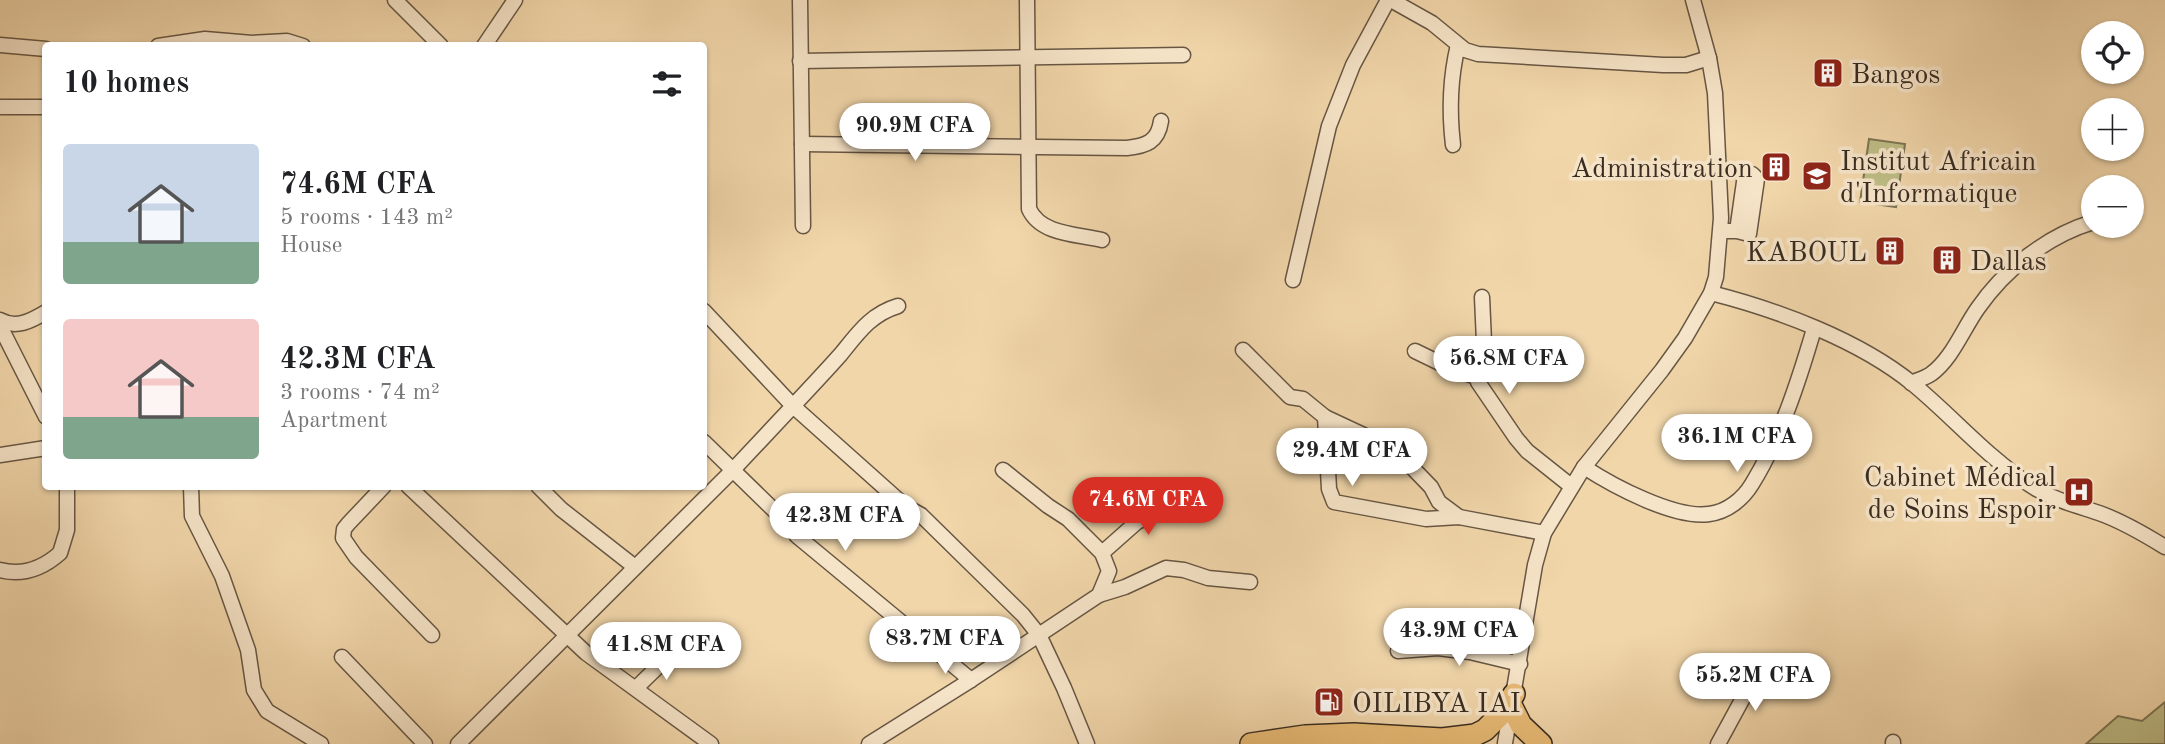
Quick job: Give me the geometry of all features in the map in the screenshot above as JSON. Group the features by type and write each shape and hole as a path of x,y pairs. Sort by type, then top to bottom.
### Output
{"highway":[{"path":"1359,744 1435,741 1475,735 1512,708 1528,734 1541,744"},
{"path":"1251,744 1305,736 1354,734 1478,744"}],"street":[{"path":"395,0 437,42"},
{"path":"487,42 515,0"},
{"path":"800,0 803,226"},
{"path":"1027,0 1029,209 1033,219 1040,224 1058,231 1102,240"},
{"path":"1293,280 1329,126 1353,65 1389,0 1432,23 1465,50 1478,54 1663,65 1686,65 1709,58"},
{"path":"1504,744 1520,664 1535,565 1544,533 1584,467 1685,338 1716,277 1721,231 1715,93 1709,58 1693,0"},
{"path":"185,42 205,39 233,42"},
{"path":"0,45 42,49"},
{"path":"1453,145 1450,109 1453,64 1458,45"},
{"path":"800,61 1183,55"},
{"path":"0,107 42,107"},
{"path":"802,144 1140,147 1154,141 1161,121"},
{"path":"1912,383 1932,373 1948,356 1980,304 2026,257 2081,227"},
{"path":"1721,231 1737,231"},
{"path":"1710,293 1755,306 1866,353 1912,383 2032,487 2050,497 2133,528 2165,547"},
{"path":"1476,377 1484,342 1485,315 1482,297"},
{"path":"458,744 732,472 858,332 885,310 898,306"},
{"path":"0,320 10,324 24,323 42,314"},
{"path":"707,314 793,406 905,506 921,515 1039,635 1065,688 1087,744"},
{"path":"0,326 42,409"},
{"path":"1584,467 1615,486 1671,508 1709,514 1729,507 1752,485 1798,383 1814,329"},
{"path":"1244,351 1290,397 1303,399 1325,417 1387,446 1401,456 1431,487 1439,502 1459,517"},
{"path":"1415,351 1476,377 1527,451 1571,486"},
{"path":"1325,417 1328,489 1334,502 1426,519 1459,517 1544,533"},
{"path":"707,445 797,536 971,680"},
{"path":"0,455 42,449"},
{"path":"1003,470 1068,519 1102,553 1109,571 1099,595"},
{"path":"0,570 32,571 60,553 67,530 67,490"},
{"path":"191,490 192,516 222,576 248,650 254,690 267,711 321,744"},
{"path":"380,490 344,529 343,538 356,557 432,635"},
{"path":"412,490 566,636 711,744"},
{"path":"542,490 561,509 635,567"},
{"path":"1102,553 1137,522 1180,501"},
{"path":"869,744 1099,595 1125,587 1166,568 1184,570 1208,578 1250,582"},
{"path":"1398,651 1438,648 1470,652 1520,664"},
{"path":"636,688 671,654"},
{"path":"342,657 425,744"},
{"path":"1718,744 1761,665"}],"shaded area":[{"path":"1869,139 1905,144 1896,207 1860,202"},
{"path":"2165,702 2165,744 2086,744 2118,716 2142,721"}],"place":[{"name":"Bangos","path":"1828,73"},
{"name":"Administration","path":"1776,167"},
{"name":"Institut Africain d'Informatique","path":"1817,176"},
{"name":"KABOUL","path":"1890,251"},
{"name":"Dallas","path":"1947,260"},
{"name":"Cabinet Médical de Soins Espoir","path":"2079,492"},
{"name":"OILIBYA IAI","path":"1329,702"}]}
